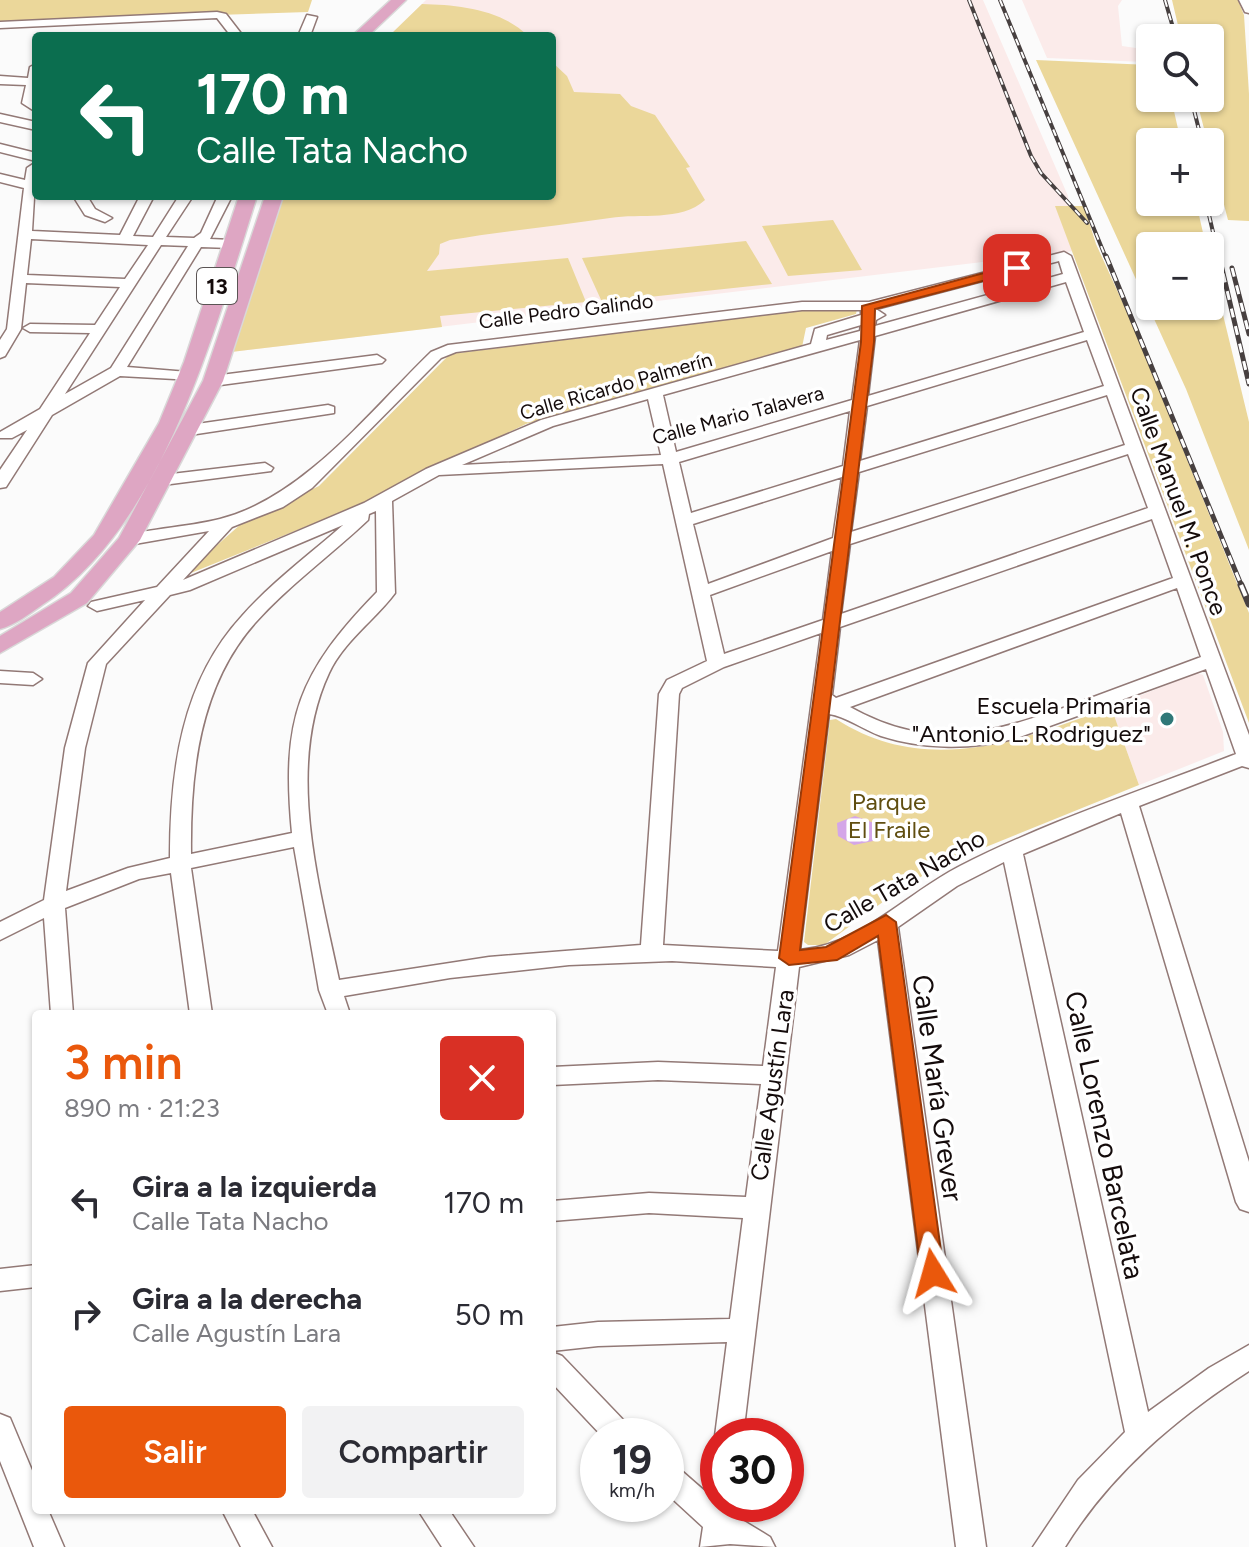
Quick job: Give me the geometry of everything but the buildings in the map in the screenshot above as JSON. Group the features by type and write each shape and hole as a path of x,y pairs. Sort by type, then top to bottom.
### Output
{"main road":[{"path":"365,32 405,4"},
{"path":"385,32 405,4"},
{"name":"13","path":"0,622 62,582 103,538 169,423 188,377 247,200"},
{"name":"13","path":"0,646 79,598 97,581 129,540 190,430 213,381 273,200"}],"street":[{"path":"1244,0 1249,10"},
{"path":"0,25 214,15 222,16 234,32"},
{"path":"155,17 164,30"},
{"path":"305,32 311,17"},
{"path":"88,20 89,32"},
{"path":"39,23 39,32"},
{"path":"1,81 32,82"},
{"path":"0,118 32,125"},
{"path":"0,148 32,162"},
{"path":"2,347 14,329 20,279 18,243 32,174"},
{"path":"0,178 30,185"},
{"path":"82,200 86,208 105,218"},
{"path":"124,240 145,200"},
{"path":"0,483 183,200"},
{"path":"6,435 117,371 197,243 207,235 223,200"},
{"path":"18,243 124,240 231,244"},
{"name":"Calle Ricardo Palmerín","path":"97,606 162,593 377,503 432,472 547,423 818,348 868,324 1069,270"},
{"name":"Calle Pedro Galindo","path":"62,1010 54,904 75,748 95,667 226,523 277,503 306,484 436,355 446,350 802,306 868,324 1069,270"},
{"name":"Calle Manuel M. Ponce","path":"1069,270 1248,759"},
{"path":"20,279 128,283"},
{"name":"Calle Agustín Lara","path":"731,1418 755,1208 826,705 831,623 868,324"},
{"path":"30,328 98,329"},
{"name":"Calle Mario Talavera","path":"432,472 670,459 1093,334"},
{"path":"213,381 377,360"},
{"path":"117,371 188,377"},
{"path":"684,521 1112,388"},
{"path":"655,394 717,663"},
{"path":"190,430 328,410"},
{"path":"701,592 842,541 1134,447"},
{"path":"163,480 265,468"},
{"path":"200,1010 186,937 180,861 188,740 195,712 223,653 244,624 377,503"},
{"path":"338,1010 330,990 302,838 300,739 307,706 320,672 386,593 377,503"},
{"path":"652,952 671,688 685,676 717,663 1157,511"},
{"path":"129,540 226,523"},
{"path":"292,540 317,555"},
{"path":"826,705 1183,580"},
{"path":"826,705 891,735 932,741 978,740 1010,734 1212,660"},
{"path":"0,677 33,679"},
{"name":"Calle Tata Nacho","path":"330,990 488,963 652,952 789,958 830,954 941,885 1012,850 1248,759"},
{"path":"1128,804 1249,1202"},
{"path":"0,932 54,904 135,873 180,861 302,838"},
{"name":"Calle Lorenzo Barcelata","path":"1012,850 1139,1433"},
{"name":"Calle María Grever","path":"886,922 971,1547"},
{"path":"556,1076 658,1071 776,1076"},
{"path":"556,1211 649,1203 755,1208"},
{"path":"0,1280 32,1276"},
{"path":"556,1339 598,1334 741,1330"},
{"path":"1048,1547 1112,1462 1139,1433 1249,1357"},
{"path":"556,1368 603,1418"},
{"path":"3,1444 32,1509"},
{"path":"684,1492 718,1524 760,1547"},
{"path":"34,1514 49,1547"},
{"path":"238,1514 257,1547"},
{"path":"435,1514 459,1547"}],"shaded area":[{"path":"426,0 983,0 1068,196 1071,226 1083,250 231,352 251,298 540,200 556,200 556,32 393,32"},
{"path":"1022,0 1122,0 1118,6 1122,46 1136,48 1136,62 1047,58"},
{"name":"Escuela Primaria \"Antonio L. Rodriguez\"","path":"1197,673 1203,675 1223,732 1224,751 1139,785 1111,707"},
{"path":"855,816 874,823 878,833 873,841 854,845 838,836 837,823"}],"green space":[{"path":"0,0 312,0 308,12 0,22"},
{"path":"1172,0 1238,0 1244,15 1249,94 1249,221 1228,220 1224,205 1224,128 1204,128 1200,112 1224,112 1224,24 1178,24"},
{"path":"422,4 478,10 505,20 523,32 393,32"},
{"path":"1036,60 1136,64 1136,112 1174,112 1178,128 1136,128 1136,216 1199,216 1203,232 1136,232 1136,279"},
{"path":"556,66 567,76 574,92 620,94 631,106 655,115 690,167 686,168 705,200 695,207 672,214 610,218 450,240 440,244 439,254 427,271 568,258 586,302 440,316 442,327 231,352 281,200 556,200"},
{"path":"1055,206 1084,206 1096,244 1132,323 1249,613 1249,723"},
{"path":"833,220 862,270 788,276 762,226"},
{"path":"746,241 772,284 602,302 582,258"},
{"path":"815,309 857,309 856,314 806,328 802,347 526,424 367,502 181,577 241,524 319,486 450,354"},
{"path":"1224,319 1249,422 1249,550 1186,389 1155,320"},
{"name":"Parque El Fraile","path":"1111,707 1139,785 939,866 902,888 824,945 804,942 830,720 836,719 870,737 904,746 939,750 973,748 1008,741"}],"railway":[{"path":"969,0 1031,156 1041,173 1087,223"},
{"path":"1000,0 1106,258"},
{"path":"1165,0 1172,24"},
{"path":"1194,112 1198,128"},
{"path":"1209,216 1213,232"},
{"path":"1106,256 1242,587"},
{"path":"1232,268 1249,334"},
{"path":"1224,277 1249,384"},
{"path":"1241,585 1249,604"}],"place":[{"name":"Escuela Primaria \"Antonio L. Rodriguez\"","path":"1167,719"}],"route":[{"path":"933,1273 886,922 830,954 789,958 822,710 869,306 1017,268"}]}
